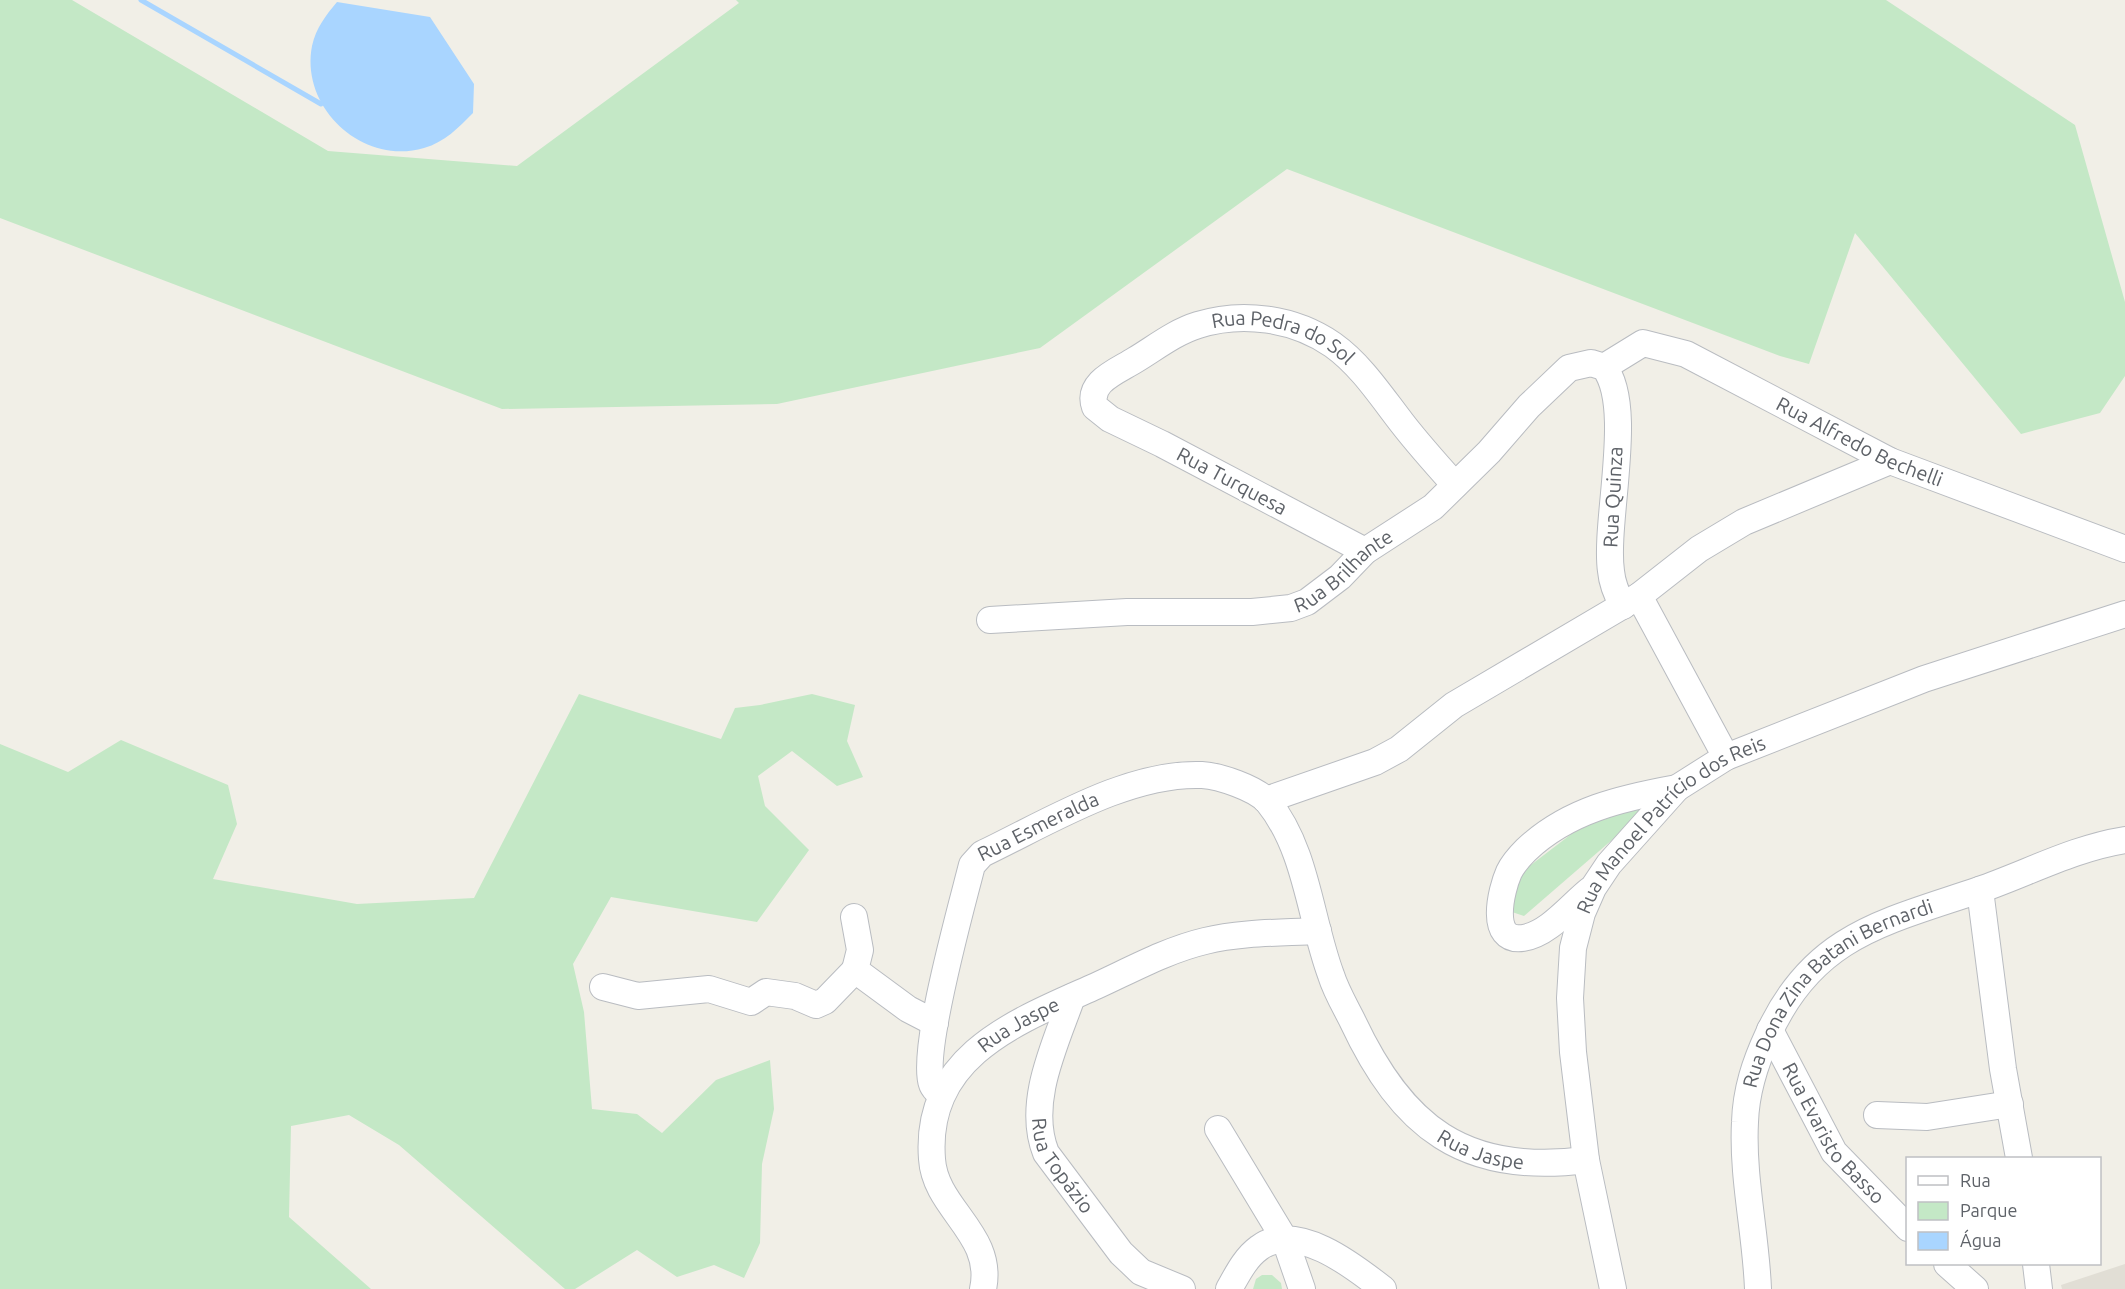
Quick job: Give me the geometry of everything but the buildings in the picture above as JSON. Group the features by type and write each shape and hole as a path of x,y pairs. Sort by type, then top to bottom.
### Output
{"street":[{"name":"Rua Pedra do Sol","path":"1099,412 1095,407 1093,396 1102,381 1172,337 1197,325 1234,317 1270,321 1305,330 1333,346 1368,378 1422,449 1455,486"},
{"name":"Rua Alfredo Bechelli","path":"1609,377 1643,343 1686,354 1890,461 2125,549"},
{"name":"Rua Brilhante","path":"990,620 1127,612 1252,612 1291,608 1307,602 1340,577 1365,551 1433,507 1489,452 1529,406 1569,368 1591,363 1609,377"},
{"name":"Rua Quinza","path":"1609,377 1616,443 1611,571 1726,757"},
{"name":"Rua Turquesa","path":"1099,412 1365,551"},
{"path":"1266,800 1348,772 1391,753 1462,700 1631,601 1699,549 1744,522 1890,461"},
{"name":"Rua Manoel Patrício dos Reis","path":"1613,1289 1586,1160 1573,1052 1570,998 1573,948 1582,913 1593,888 1629,839 1677,788 1726,757 1924,678 2125,614"},
{"name":"Rua Esmeralda","path":"940,1095 932,1084 930,1066 935,1023 972,865 982,854 1141,782 1176,776 1218,777 1266,800"},
{"path":"1593,888 1535,934 1523,938 1512,937 1502,928 1500,913 1509,872 1527,849 1581,813 1616,800 1677,788"},
{"name":"Rua Jaspe","path":"1266,800 1282,825 1296,855 1331,976 1365,1048 1402,1105 1426,1126 1473,1151 1510,1161 1547,1165 1586,1160"},
{"name":"Rua Dona Zina Batani Bernardi","path":"1758,1289 1745,1123 1748,1091 1755,1063 1782,1004 1806,972 1829,952 1876,926 1980,890 2067,855 2125,840"},
{"path":"1980,890 2019,1157"},
{"path":"603,987 638,996 709,989 751,1002 766,992 795,996 816,1005 825,1001 855,970 860,950 854,917"},
{"name":"Rua Jaspe","path":"982,1289 984,1262 979,1242 946,1199 933,1175 933,1128 940,1095 971,1055 1000,1031 1165,954 1206,941 1259,934 1318,932"},
{"path":"855,970 908,1009 935,1023"},
{"name":"Rua Topázio","path":"1071,997 1041,1095 1038,1114 1041,1139 1046,1153 1121,1253 1141,1272 1182,1289"},
{"name":"Rua Evaristo Basso","path":"1770,1030 1834,1152 1906,1226"},
{"path":"1876,1115 1927,1117 2010,1104"},
{"path":"1218,1129 1285,1240 1302,1289"},
{"path":"1229,1289 1241,1268 1260,1247 1285,1240 1305,1242 1320,1248 1383,1289"},
{"path":"1949,1265 1975,1289"},
{"path":"2036,1265 2039,1289"}],"shaded area":[{"path":"2125,1264 2125,1289 2062,1289 2061,1285"}],"green space":[{"path":"0,0 72,0 328,151 517,166 739,3 736,0 1886,0 2075,125 2125,302 2125,376 2100,413 2021,434 1855,233 1809,364 1780,356 1287,169 1040,348 777,404 502,409 0,218"},
{"path":"579,694 721,739 735,708 812,694 855,705 847,741 863,777 837,786 792,751 758,776 765,806 809,850 757,922 611,897 573,964 584,1012 592,1109 637,1114 662,1133 716,1080 770,1060 774,1109 762,1164 760,1243 744,1278 714,1265 677,1277 637,1250 575,1289 565,1289 399,1145 349,1115 291,1126 289,1217 371,1289 0,1289 0,744 68,772 121,740 228,785 237,824 213,879 357,904 474,898"},
{"path":"1657,801 1524,916 1509,911 1513,892 1523,871 1574,832 1636,802"},
{"path":"1262,1275 1272,1275 1281,1283 1282,1289 1253,1289 1256,1279"}],"water":[{"path":"337,2 430,17 474,84 473,113 451,134 438,142 424,148 401,151 379,148 359,140 341,127 326,110 316,91 311,69 312,46 316,33"}],"waterway":[{"path":"141,0 321,104"}]}
